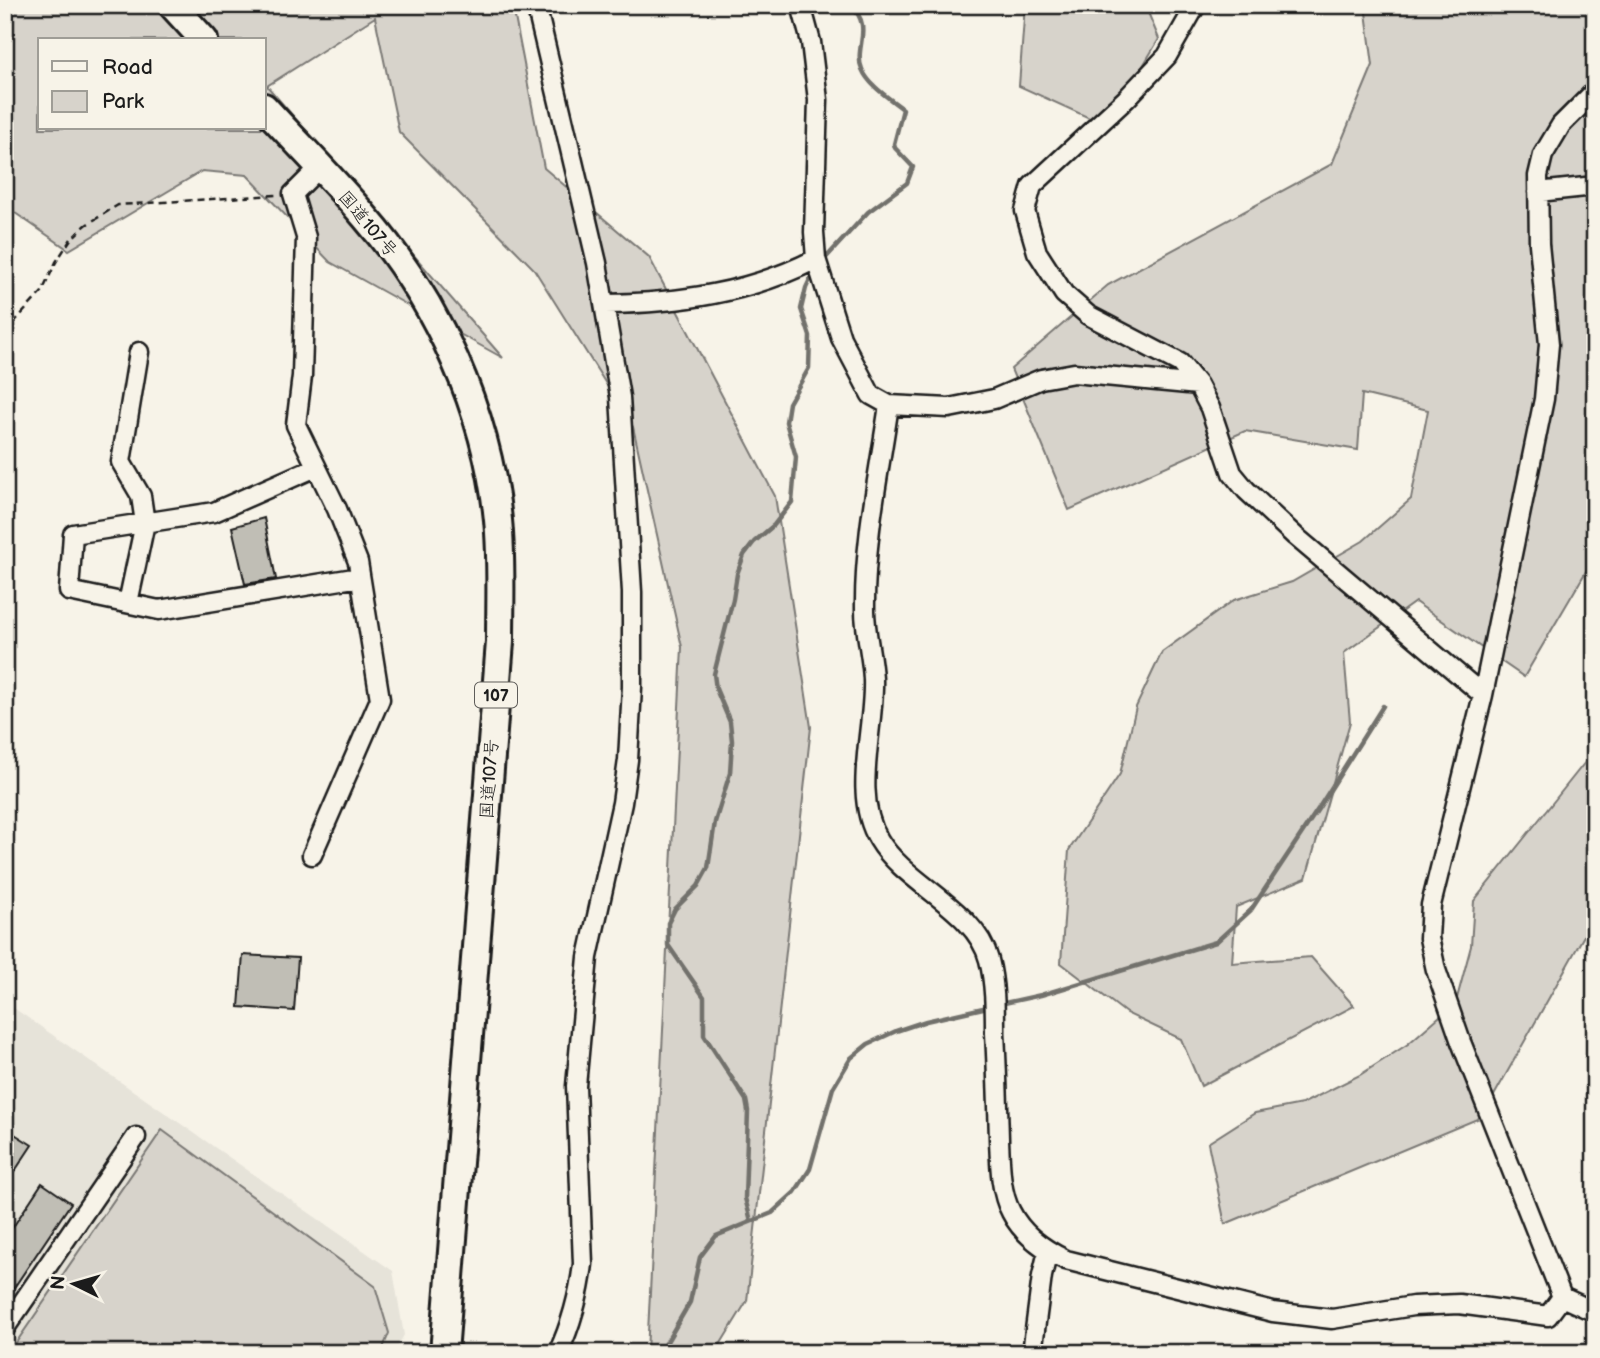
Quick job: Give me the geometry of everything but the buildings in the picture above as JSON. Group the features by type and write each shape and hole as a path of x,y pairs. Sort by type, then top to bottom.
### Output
{"highway":[{"path":"172,5 202,38"},
{"name":"国道107号","path":"266,109 366,217 395,255 442,332 477,422 490,471 498,520 500,642 444,1353"}],"street":[{"path":"536,5 605,304 620,397 632,592 632,687 628,760 622,803 589,957 576,1086 583,1236 580,1294 572,1323 558,1353"},
{"path":"801,5 811,42 818,100 814,232 816,259 842,338 871,395 889,405 949,408 994,399 1041,379 1074,373 1198,385"},
{"path":"1196,5 1167,56 1126,99 1032,186 1025,211 1037,252 1064,294 1088,315 1180,363 1198,385 1210,408 1232,473 1246,490 1295,536 1483,695"},
{"path":"1595,91 1561,125 1543,155 1538,176 1539,244 1549,344 1544,399 1483,695 1431,905 1429,938 1436,970 1461,1042 1562,1297 1595,1312"},
{"path":"312,856 380,699 358,562 296,425 302,376 306,237 293,194 319,168"},
{"path":"1538,192 1595,186"},
{"path":"605,304 705,298 760,284 788,274 816,259"},
{"path":"128,603 145,523 141,496 121,462 139,352"},
{"path":"889,405 867,569 865,618 873,678 865,798 869,818 879,841 897,862 961,919 982,942 989,959 994,995 999,1145 1003,1183 1011,1212 1029,1235 1048,1251 1066,1259 1273,1312 1332,1319 1413,1306 1459,1304 1548,1316 1562,1297"},
{"path":"316,467 214,512 73,534 69,591 159,610 360,577"},
{"path":"5,1328 136,1137"},
{"path":"1032,1353 1048,1251"}],"path":[{"path":"5,332 42,292 56,262 71,239 86,225 118,205 293,194"}],"shaded area":[{"path":"5,1002 393,1271 404,1335 394,1353 5,1353"}],"green space":[{"path":"5,5 515,5 513,7 544,168 649,257 775,496 811,727 747,1301 715,1353 647,1353 682,647 633,427 534,269 399,132 375,17 267,86 503,358 330,262 247,175 202,171 69,250 5,206"},
{"path":"1025,5 1145,5 1159,39 1107,126 1019,86"},
{"path":"1365,5 1595,5 1595,556 1524,677 1415,602 1344,653 1350,722 1306,878 1236,907 1232,963 1311,957 1354,1006 1201,1086 1181,1039 1126,1013 1061,963 1069,850 1120,774 1136,707 1162,652 1234,600 1292,582 1363,541 1411,499 1428,410 1362,394 1358,450 1245,431 1069,510 1011,369 1108,285 1332,164 1373,65"},
{"path":"1586,761 1595,762 1595,916 1482,1117 1225,1224 1208,1143 1255,1113 1302,1104 1360,1075 1408,1044 1456,1002 1471,946 1474,901"},
{"path":"162,1130 375,1286 389,1333 381,1353 9,1353"}],"waterway":[{"path":"823,261 868,212 907,183 913,167 894,144 903,109 874,86 862,69 861,21 850,5"},
{"path":"751,1221 745,1198 748,1111 746,1100 704,1035 704,997 668,945 668,923 675,909 698,886 708,868 715,822 730,773 730,722 716,689 714,674 737,574 744,555 792,502 796,457 786,422 789,403 809,368 810,336 801,309 813,273"},
{"path":"1000,1004 1041,995 1216,942 1251,910 1383,706"},
{"path":"665,1353 665,1345 690,1302 700,1257 716,1236 772,1213 795,1192 810,1169 833,1088 851,1058 868,1044 896,1031 926,1021 992,1006"}]}
